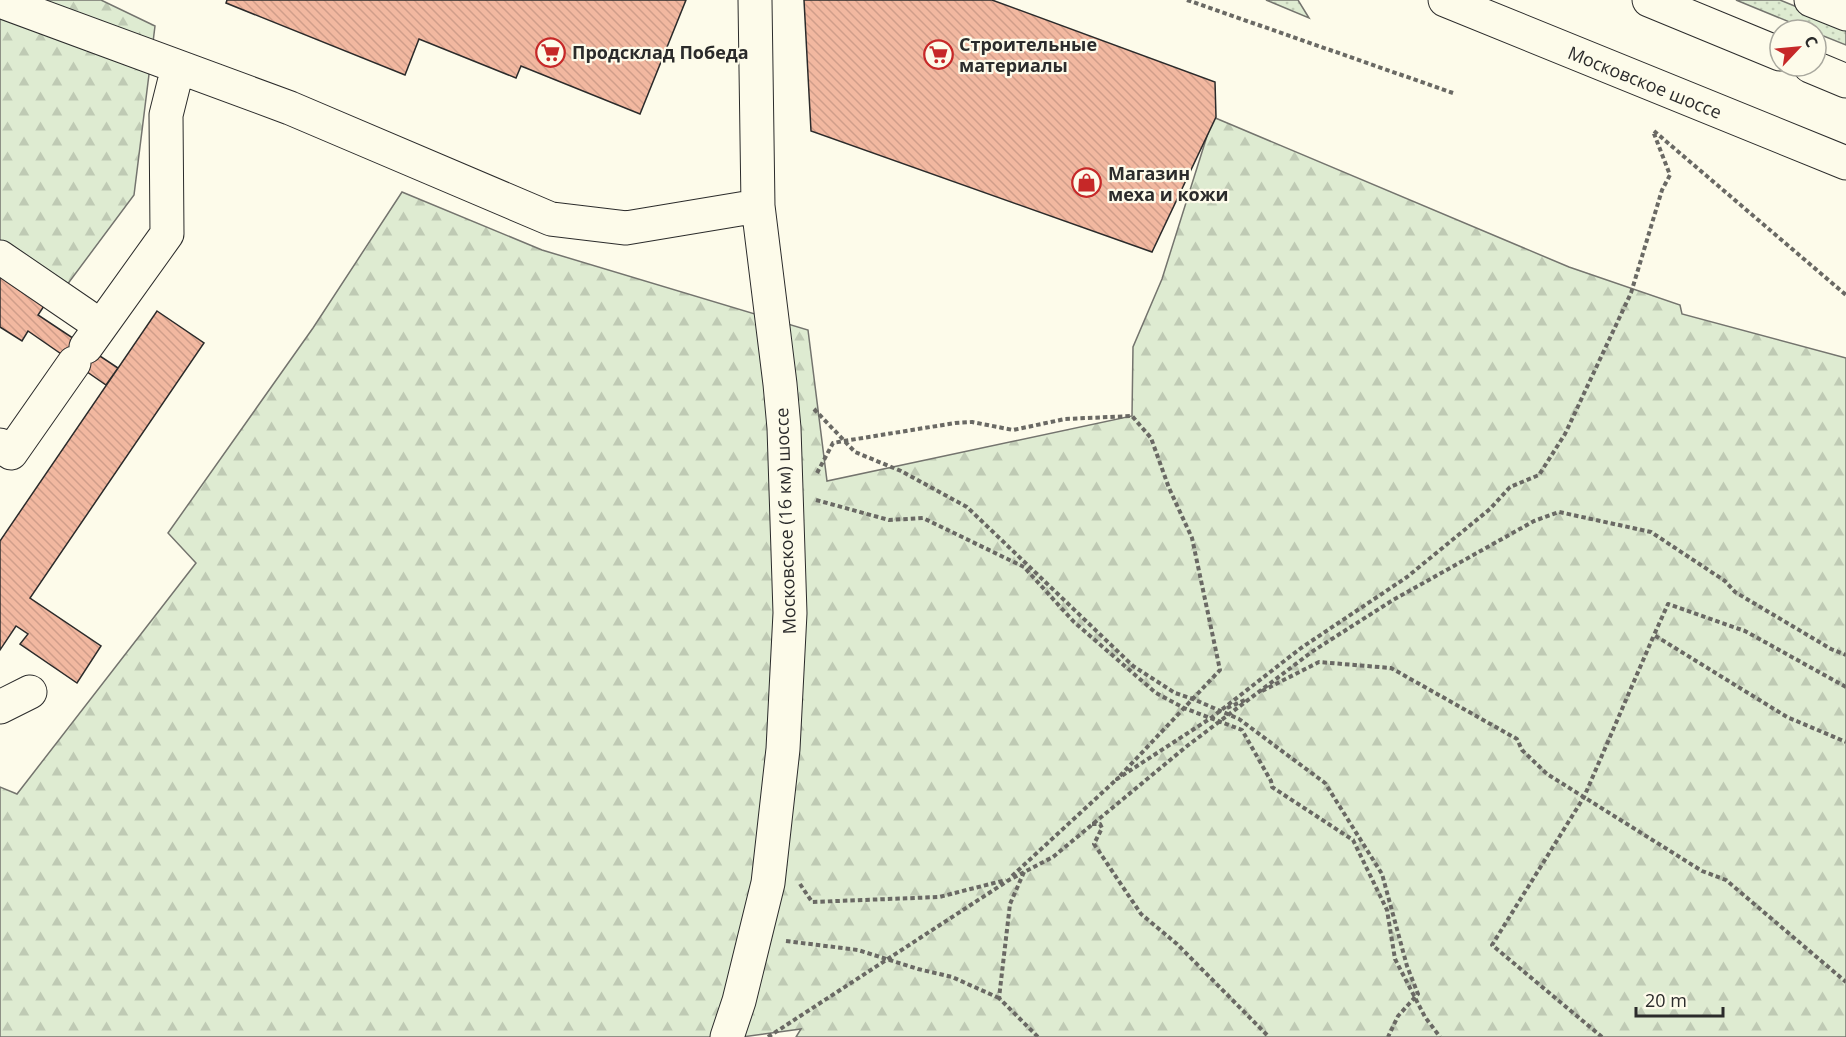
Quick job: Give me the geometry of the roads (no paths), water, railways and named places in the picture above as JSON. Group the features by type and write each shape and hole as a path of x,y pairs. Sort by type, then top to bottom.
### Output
{"street":[{"name":"Московское (16 км) шоссе","path":"727,1037 739,1001 768,883 782,759 790,613 784,428 758,206 755,0"},
{"name":"Московское шоссе","path":"1445,0 1846,163"},
{"path":"1649,0 1768,49"},
{"path":"1811,0 1846,14"},
{"path":"0,1 290,108 551,219 626,228 758,206"},
{"path":"4,454 87,346 167,234 166,115 178,67"},
{"path":"1828,74 1846,81"},
{"path":"0,257 87,346"},
{"path":"0,707 30,692"}],"place":[{"name":"Продсклад Победа","path":"551,52"},
{"name":"Строительные материалы","path":"938,54"},
{"name":"Магазин меха и кожи","path":"1087,183"}]}
